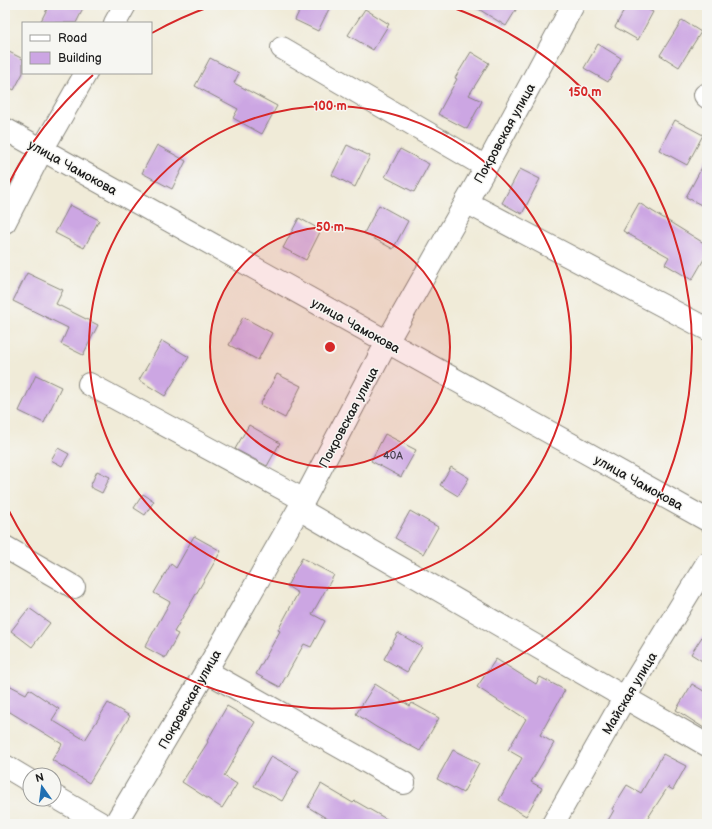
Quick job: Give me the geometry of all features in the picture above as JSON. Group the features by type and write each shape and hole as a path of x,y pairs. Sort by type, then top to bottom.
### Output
{"street":[{"path":"116,22 125,5"},
{"name":"Покровская улица","path":"115,824 206,672 301,504 387,342 486,167 573,5"},
{"path":"282,48 486,167"},
{"path":"5,222 42,150 85,74"},
{"name":"улица Чамокова","path":"5,130 707,520"},
{"path":"466,202 707,329"},
{"path":"89,384 301,504 707,745"},
{"path":"5,547 74,587"},
{"name":"Майская улица","path":"553,824 625,697 707,563"},
{"path":"206,672 404,783"},
{"path":"5,766 22,776"},
{"path":"62,801 102,824"}],"building":[{"path":"49,5 85,5 76,22 40,22"},
{"path":"302,5 331,5 318,31 295,20"},
{"path":"472,5 519,5 506,26"},
{"path":"627,5 639,5 653,12 638,40 615,27"},
{"path":"365,9 389,24 373,50 348,35"},
{"path":"682,20 701,32 679,67 660,55"},
{"path":"598,44 621,58 608,82 584,68"},
{"path":"5,50 22,58 22,74 14,90 5,85"},
{"path":"471,52 489,63 469,95 482,101 467,129 438,114 457,79 455,78"},
{"path":"210,58 239,73 234,83 277,106 262,134 233,118 238,109 195,86"},
{"path":"675,120 703,135 687,165 659,150"},
{"path":"157,145 186,161 172,189 142,173"},
{"path":"347,145 370,156 355,187 332,175"},
{"path":"400,149 429,164 414,192 385,177"},
{"path":"707,158 707,208 686,197"},
{"path":"520,169 540,179 522,214 502,203"},
{"path":"639,203 707,245 707,254 692,280 665,264 669,257 623,231"},
{"path":"70,205 99,220 84,248 55,233"},
{"path":"379,205 408,221 393,249 364,233"},
{"path":"299,218 321,230 306,260 283,248"},
{"path":"27,273 63,290 56,304 98,325 83,355 61,344 68,328 13,301"},
{"path":"243,317 272,333 258,360 229,345"},
{"path":"162,341 189,357 165,396 139,380"},
{"path":"277,374 301,386 285,418 260,405"},
{"path":"36,375 61,387 44,423 19,411"},
{"path":"249,425 280,443 267,466 235,449"},
{"path":"385,434 416,450 401,477 371,461"},
{"path":"58,448 69,454 62,466 51,460"},
{"path":"451,467 469,478 458,496 440,485"},
{"path":"97,471 110,477 102,493 90,487"},
{"path":"143,494 154,501 145,515 134,508"},
{"path":"410,511 438,527 423,554 395,538"},
{"path":"194,536 221,551 174,632 178,634 165,658 145,647 170,602 154,593 171,564 176,568"},
{"path":"302,558 334,575 312,614 325,621 311,647 304,644 280,687 256,674 280,631 278,630 298,593 287,586"},
{"path":"29,608 50,623 32,647 11,631"},
{"path":"707,629 707,664 691,654"},
{"path":"398,633 422,647 407,672 384,659"},
{"path":"496,659 536,684 540,677 565,690 540,735 554,743 531,782 542,788 526,816 499,800 522,758 508,750 526,719 477,687"},
{"path":"5,683 26,694 29,689 59,709 52,720 85,740 108,703 130,716 89,783 52,760 62,744 5,709"},
{"path":"375,684 410,706 412,703 439,718 420,751 376,727 356,714"},
{"path":"692,684 707,693 707,730 676,710"},
{"path":"227,706 255,722 224,776 237,784 222,808 182,782 208,742 207,741"},
{"path":"453,750 479,763 463,793 437,779"},
{"path":"663,754 686,766 673,790 668,787 644,824 606,824 614,810 612,809 627,785 641,793"},
{"path":"271,756 299,771 282,801 254,786"},
{"path":"321,784 353,803 355,801 395,824 336,824 308,807"}]}
